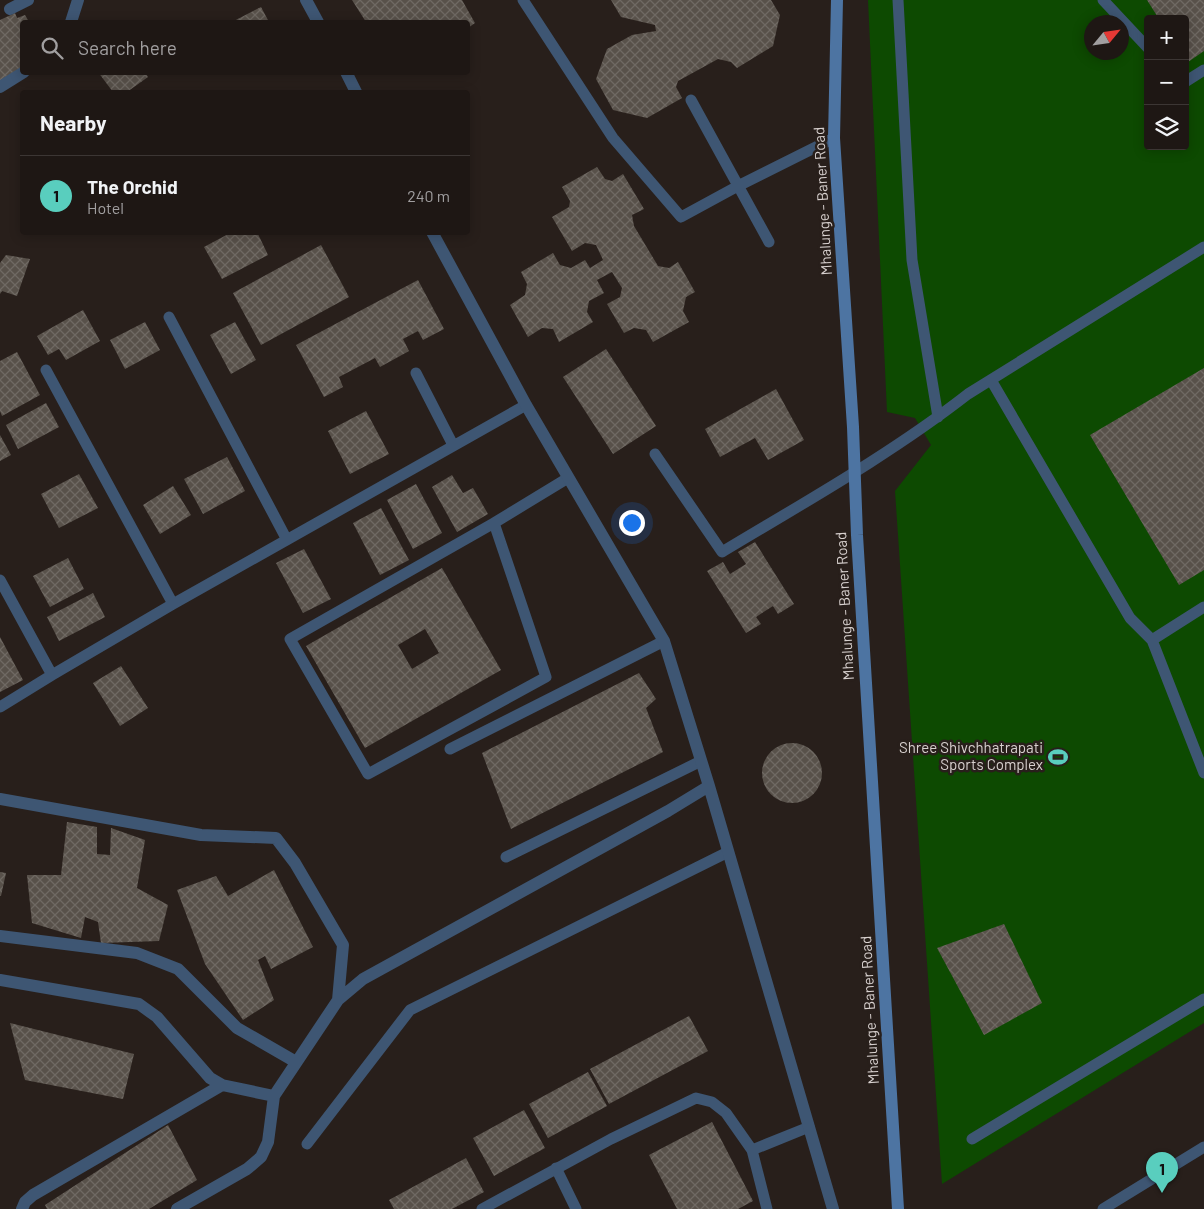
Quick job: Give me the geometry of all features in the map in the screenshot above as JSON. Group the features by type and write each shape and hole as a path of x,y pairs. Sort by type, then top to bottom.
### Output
{"main road":[{"name":"Mhalunge - Baner Road","path":"837,0 834,138 853,427 854,472 898,1209"}],"street":[{"path":"10,8 28,0"},
{"path":"72,20 78,0"},
{"path":"306,0 317,20"},
{"path":"0,87 20,74"},
{"path":"348,75 355,90"},
{"path":"434,235 526,405 664,641 709,786 833,1209"},
{"path":"177,1209 247,1169 261,1157 268,1142 274,1096 338,1000 363,979 709,786"},
{"path":"0,799 201,836 276,838 295,863 343,945 338,1000"},
{"path":"0,936 136,953 178,969 236,1028 296,1062"},
{"path":"0,980 139,1004 157,1017 210,1078 222,1085 274,1096"},
{"path":"22,1209 25,1202 33,1195 222,1085"}],"lane":[{"path":"523,0 613,138 681,217 834,138"},
{"path":"898,0 912,260 938,417"},
{"path":"1104,0 1144,44"},
{"path":"1189,79 1204,70"},
{"path":"690,100 769,242"},
{"path":"655,454 722,552 854,472 938,417 968,394 1204,247"},
{"path":"169,317 287,540"},
{"path":"46,370 173,604"},
{"path":"416,374 453,445"},
{"path":"991,380 1130,618 1152,640 1204,773"},
{"path":"0,707 173,604 526,405"},
{"path":"494,523 546,677 368,774 290,639 494,523 568,478"},
{"path":"0,580 52,675"},
{"path":"1152,640 1204,607"},
{"path":"450,749 664,641"},
{"path":"506,857 701,761"},
{"path":"307,1144 410,1010 728,852"},
{"path":"972,1139 1204,999"},
{"path":"482,1209 556,1168 696,1098 712,1102 726,1113 752,1150 767,1209"},
{"path":"752,1150 809,1127"},
{"path":"1103,1209 1204,1147"},
{"path":"556,1168 576,1209"}],"green space":[{"name":"Shree Shivchhatrapati Sports Complex","path":"868,0 1204,0 1204,1023 942,1184 895,491 931,445 915,418 887,412"}],"building":[{"path":"352,0 462,0 475,23 470,27 470,20 365,20"},
{"path":"611,0 771,0 780,15 773,46 737,68 731,62 718,59 678,81 676,87 682,98 647,118 613,110 596,79 607,49 632,35 656,31 655,25 621,17"},
{"path":"1147,0 1204,0 1204,51 1189,61 1189,15 1156,15"},
{"path":"261,7 268,20 236,20"},
{"path":"15,13 17,18 25,15 28,20 20,20 20,70 0,81 0,20"},
{"path":"100,75 147,75 148,77 130,90 112,90"},
{"path":"597,167 605,179 612,181 623,174 644,209 632,215 634,226 658,266 669,268 678,262 695,292 686,297 683,311 689,322 653,342 646,330 634,328 624,333 607,304 620,297 622,288 612,272 597,280 604,293 589,301 587,312 593,322 559,342 553,329 542,328 528,337 510,305 525,295 527,284 521,272 553,253 560,265 571,268 585,260 590,268 603,260 596,245 585,243 572,251 552,217 569,207 570,201 562,187"},
{"path":"226,235 258,235 268,255 222,279 204,247"},
{"path":"321,245 349,297 261,345 233,293"},
{"path":"6,255 30,259 17,296 2,291 0,294 0,263"},
{"path":"418,280 444,329 423,340 418,331 403,339 409,351 380,367 375,358 339,377 343,387 324,397 296,345"},
{"path":"83,310 100,341 66,360 59,349 48,355 37,336"},
{"path":"145,322 160,350 125,369 110,340"},
{"path":"235,322 256,360 231,374 210,335"},
{"path":"606,349 656,426 613,454 563,377"},
{"path":"17,352 40,395 2,416 0,411 0,361"},
{"path":"1204,368 1204,570 1179,585 1090,435"},
{"path":"776,389 804,440 768,460 755,438 720,457 705,429"},
{"path":"46,403 59,427 18,449 6,425"},
{"path":"366,411 389,454 350,474 328,431"},
{"path":"0,435 11,455 0,461"},
{"path":"227,457 245,491 203,514 184,479"},
{"path":"79,474 98,508 59,528 41,494"},
{"path":"452,475 463,493 473,488 488,514 457,532 432,487"},
{"path":"416,484 442,533 413,549 387,500"},
{"path":"173,486 191,515 160,534 143,505"},
{"path":"381,508 409,560 380,575 353,523"},
{"path":"755,542 794,604 778,614 773,606 756,617 761,624 746,633 707,571 723,562 730,574 746,564 738,552"},
{"path":"304,549 331,599 303,613 276,563"},
{"path":"68,558 84,589 50,607 33,576"},
{"path":"442,568 501,670 365,748 306,646","holes":["425,629 439,653 412,669 398,645"]},
{"path":"93,593 105,617 59,641 47,617"},
{"path":"0,637 23,680 0,692"},
{"path":"121,666 148,708 120,726 93,683"},
{"path":"639,673 656,699 646,708 663,752 511,829 482,753"},
{"path":"792,743 809,748 817,756 822,773 817,790 809,798 792,803 775,798 767,790 762,773 767,756 775,748"},
{"path":"67,822 97,827 97,854 110,855 111,828 145,840 137,888 168,905 159,941 101,943 98,922 85,917 81,938 32,923 27,875 61,875"},
{"path":"274,870 313,947 271,969 265,956 258,960 274,1000 243,1020 205,964 177,890 216,876 228,896"},
{"path":"0,872 6,873 1,896 0,896"},
{"path":"1004,924 1042,1003 984,1035 937,948"},
{"path":"689,1016 708,1051 609,1104 590,1069"},
{"path":"10,1023 134,1054 123,1099 25,1080"},
{"path":"588,1072 607,1106 548,1138 529,1104"},
{"path":"524,1110 545,1148 494,1176 473,1138"},
{"path":"712,1122 753,1201 738,1209 677,1209 649,1155"},
{"path":"168,1125 197,1180 149,1209 47,1209 45,1205"},
{"path":"466,1158 484,1192 452,1209 394,1209 389,1200"}],"place":[{"name":"Shree Shivchhatrapati Sports Complex","path":"1058,757"},
{"name":"The Orchid","path":"1162,1193"}]}
